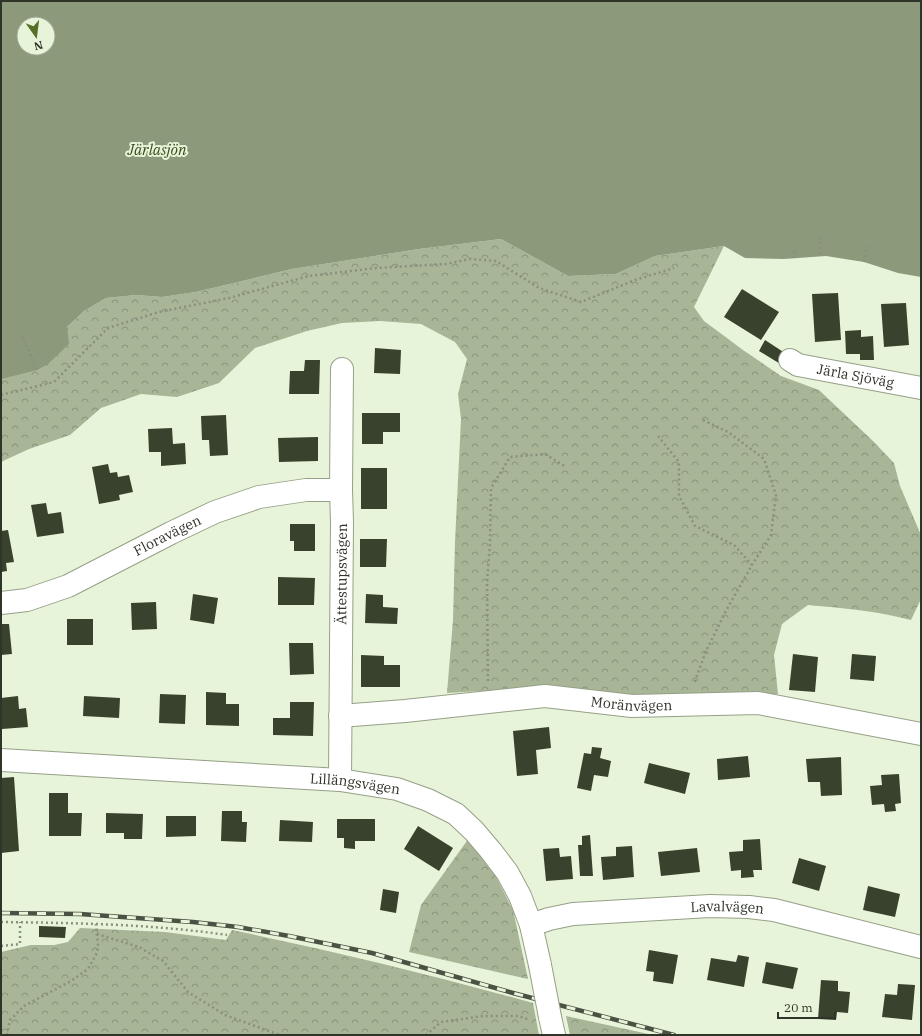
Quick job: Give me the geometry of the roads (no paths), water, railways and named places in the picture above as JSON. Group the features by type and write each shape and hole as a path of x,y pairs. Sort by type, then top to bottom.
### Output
{"street":[{"name":"Järla Sjöväg","path":"790,360 798,364 921,388"},
{"name":"Ättestupsvägen","path":"340,780 342,369"},
{"name":"Floravägen","path":"1,603 27,600 68,586 215,512 259,497 306,490 341,490"},
{"name":"Moränvägen","path":"340,716 405,711 545,696 632,706 758,703 921,734"},
{"name":"Lillängsvägen","path":"1,760 340,780 397,789 428,800 456,814 479,836 507,872 520,896 532,925 552,1027"},
{"name":"Lavalvägen","path":"532,925 549,919 573,914 710,906 749,907 774,910 921,947"}],"water":[{"name":"Järlasjön","path":"1,1 921,1 921,277 898,273 864,262 826,256 784,259 745,258 724,246 655,256 616,274 568,276 501,239 419,249 292,269 196,292 162,297 136,295 106,298 84,311 67,327 69,344 48,364 37,370 1,379"}],"railway":[{"path":"1,913 80,914 193,922 238,927 289,936 372,953 513,993 674,1035"}]}
